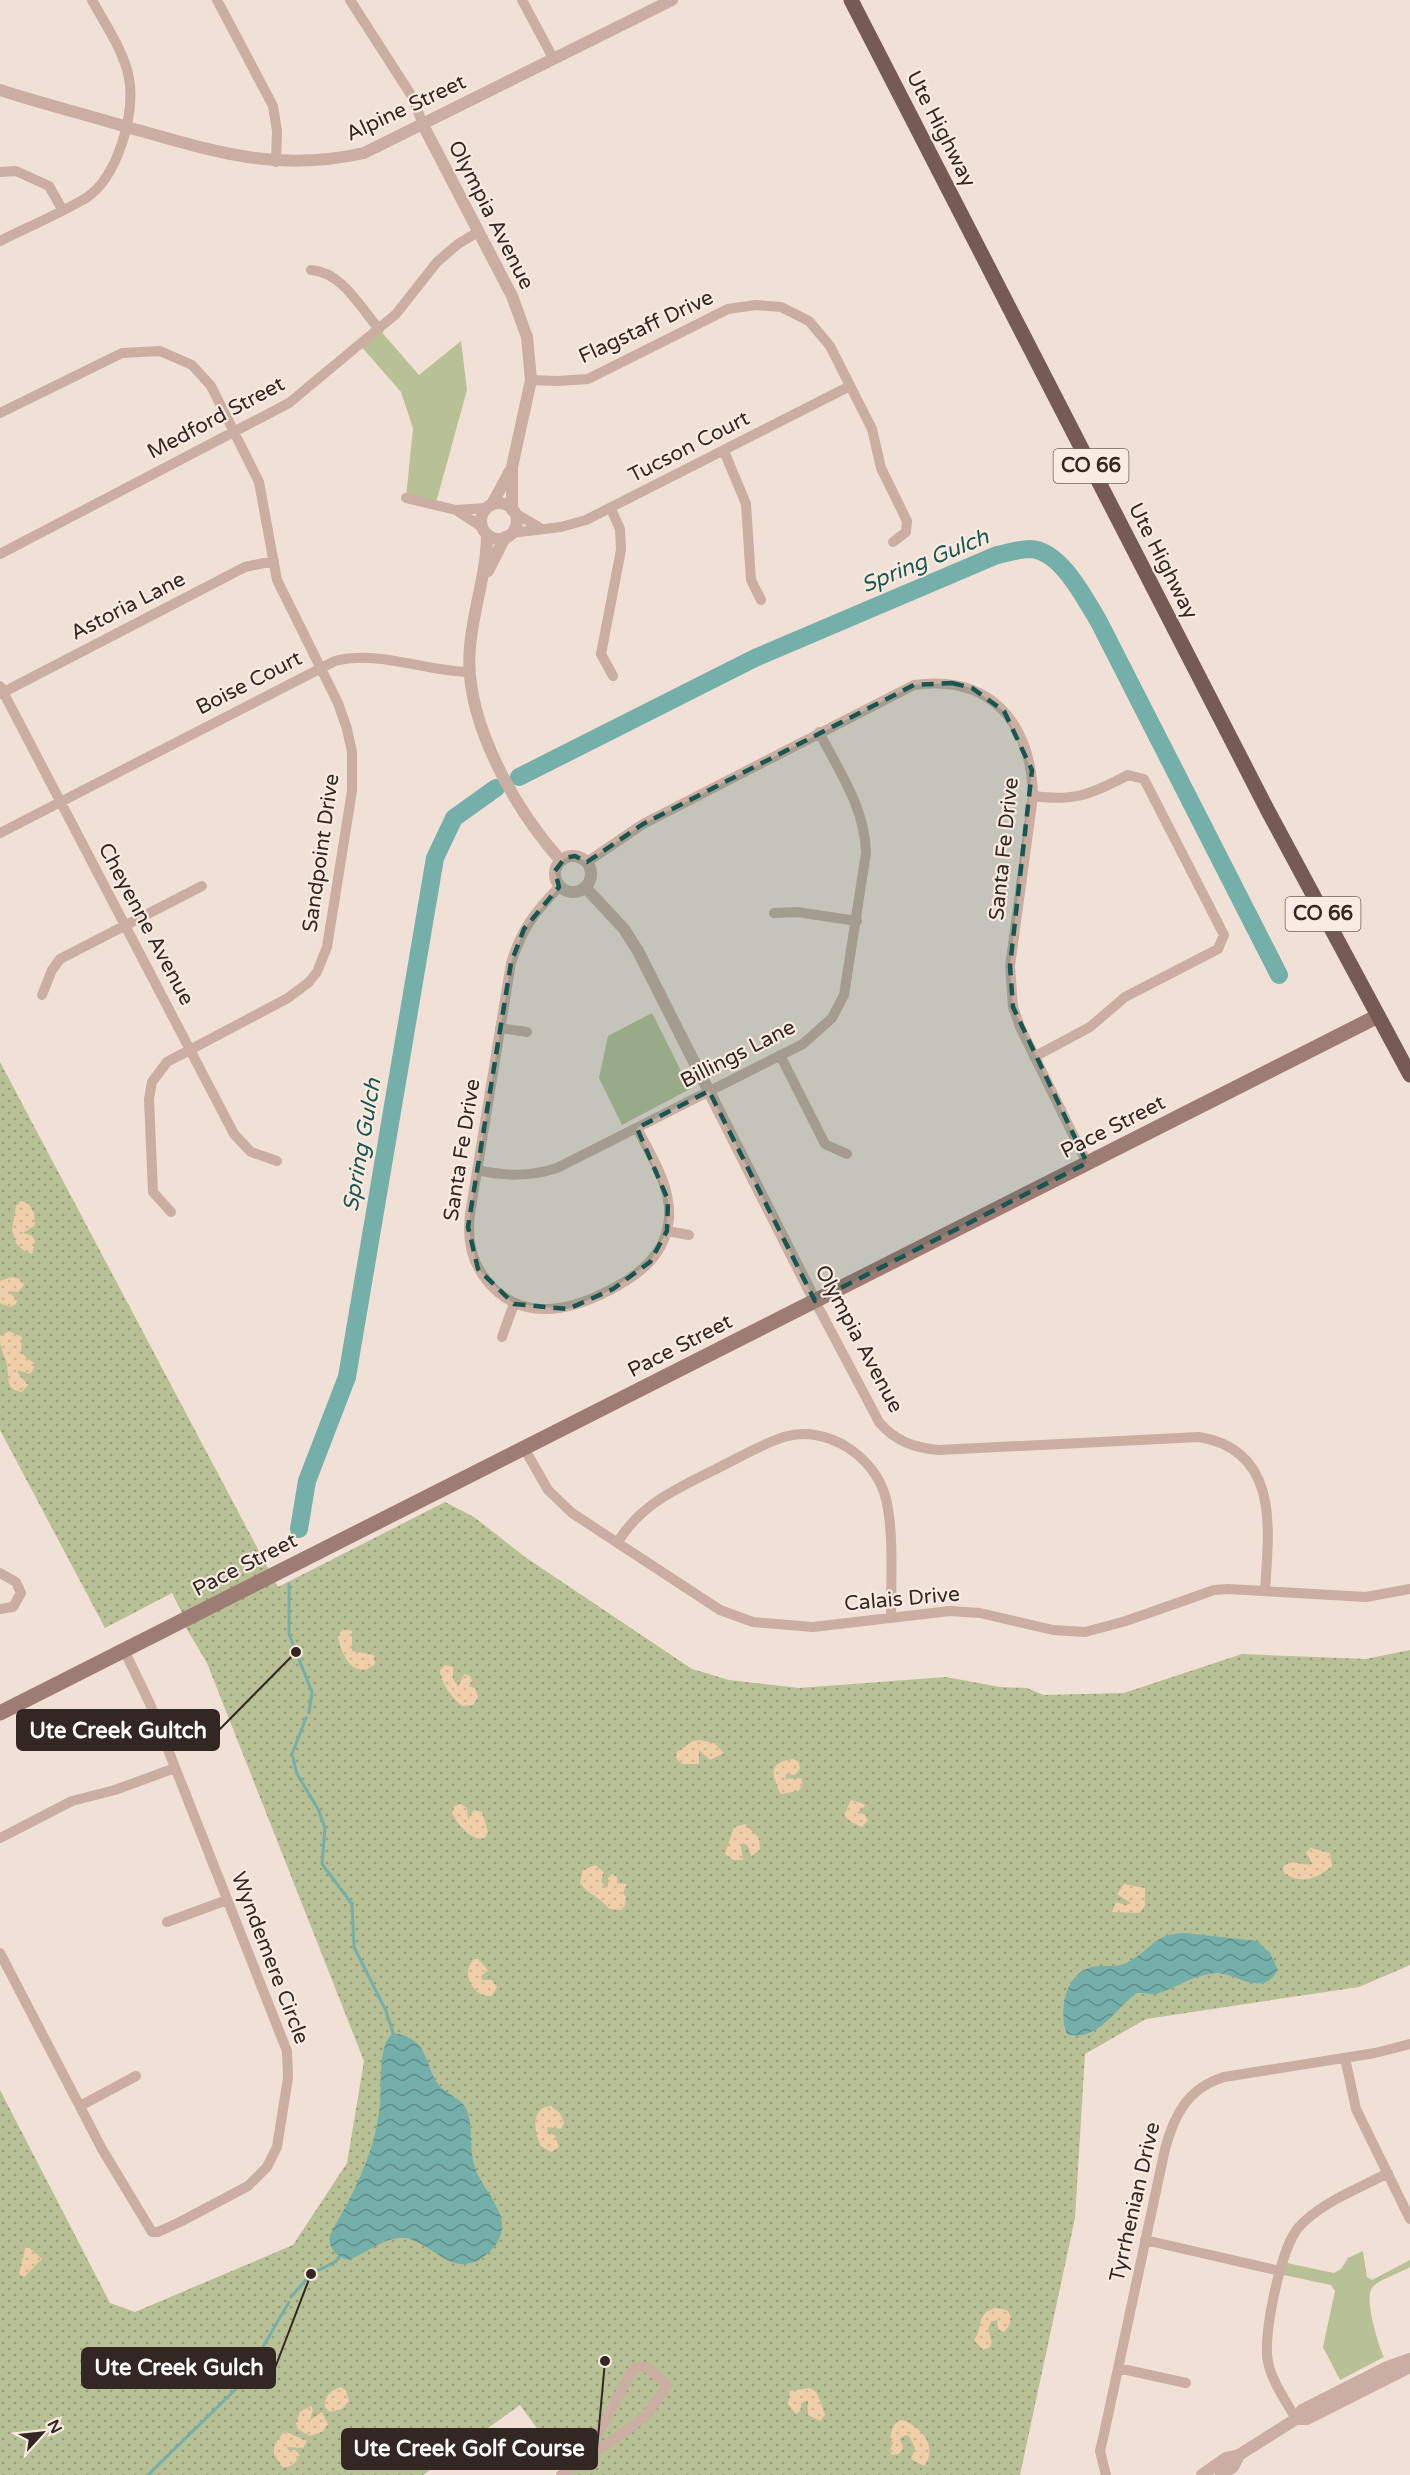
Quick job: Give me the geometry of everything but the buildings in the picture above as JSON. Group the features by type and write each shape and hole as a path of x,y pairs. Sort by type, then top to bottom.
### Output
{"main road":[{"name":"Ute Highway","path":"851,0 1268,811 1410,1075"},
{"name":"Pace Street","path":"0,1713 1378,1016"}],"street":[{"path":"0,241 87,196 112,171 126,126 129,79 121,54 92,0"},
{"path":"217,0 273,106 277,131 276,162"},
{"name":"Olympia Avenue","path":"350,0 413,98 423,125 521,317 529,350 531,380 512,467 514,511"},
{"path":"522,0 553,58"},
{"name":"Alpine Street","path":"0,90 215,153 276,162 308,162 364,153 672,0"},
{"path":"0,172 16,171 49,186 62,209"},
{"name":"Medford Street","path":"0,554 289,403 396,314 437,262 458,244 478,232"},
{"path":"310,270 322,271 337,279 379,329"},
{"name":"Flagstaff Drive","path":"531,380 588,379 728,309 756,305 782,307 815,326 830,346 872,429 881,468 907,521 906,532 893,542"},
{"name":"Sandpoint Drive","path":"0,413 114,355 133,351 160,351 177,356 204,375 235,431 259,482 274,561 284,597 320,668 347,729 353,775 325,956 313,978 299,991 189,1049 159,1070 152,1082 149,1099 153,1192 171,1212"},
{"name":"Tucson Court","path":"508,535 572,525 611,509 850,386"},
{"path":"724,451 746,504 751,580 761,600"},
{"name":"Olympia Avenue","path":"489,506 512,467"},
{"path":"406,498 456,510 503,504 542,529"},
{"path":"489,506 481,517 484,531 483,583 470,640 468,672 474,710 485,737 523,810 540,837 561,861"},
{"path":"611,509 620,529 621,550 602,654 612,676"},
{"path":"456,510 495,538 508,535"},
{"path":"483,583 516,524 514,511"},
{"name":"Astoria Lane","path":"1,691 245,567 274,561"},
{"name":"Boise Court","path":"0,833 335,661 364,656 443,672 468,672"},
{"name":"Santa Fe Drive","path":"587,862 643,825 819,732 914,685 952,683 972,688 992,700 1004,711 1018,733 1032,770 1033,796 1010,983 1013,1007 1034,1057 1087,1163"},
{"name":"Cheyenne Avenue","path":"1,691 239,1142 251,1152 277,1161"},
{"name":"Billings Lane","path":"477,1170 518,1176 538,1174 558,1168 780,1055 818,1033 838,1009 848,981 866,853 866,837 858,808 819,732"},
{"path":"1033,796 1074,799 1096,792 1128,775 1144,779 1223,928 1224,935 1218,949 1125,997 1090,1027 1034,1057"},
{"path":"575,856 587,862 591,877 585,887 570,891 560,886 555,871 561,861 575,856"},
{"path":"42,995 52,970 60,959 202,886"},
{"name":"Santa Fe Drive","path":"560,886 530,918 518,940 500,1028 468,1227 472,1255 490,1286 514,1304 554,1311 589,1301 643,1270 657,1254 667,1231 667,1191 637,1128"},
{"name":"Olympia Avenue","path":"585,887 632,940 879,1422 894,1437 909,1445 939,1450 1199,1437 1230,1448 1253,1469 1265,1493 1268,1516 1265,1590"},
{"path":"774,914 797,912 856,921"},
{"path":"500,1028 527,1032"},
{"path":"780,1055 825,1144 847,1154"},
{"path":"667,1231 689,1235"},
{"path":"502,1337 514,1304"},
{"path":"617,1543 634,1519 659,1498 764,1445 792,1436 816,1436 839,1443 855,1453 873,1470 882,1486 889,1513 891,1618"},
{"name":"Calais Drive","path":"524,1448 548,1490 572,1513 720,1610 753,1622 813,1627 950,1611 980,1613 1044,1629 1085,1632 1126,1621 1214,1590 1265,1590 1366,1597 1410,1590"},
{"path":"0,1573 16,1582 21,1593 13,1607 0,1609"},
{"name":"Wyndemere Circle","path":"0,1953 102,2149 154,2233 248,2186 267,2167 277,2147 288,2078 288,2057 150,1704 124,1650"},
{"path":"0,1838 72,1802 115,1790 175,1768"},
{"path":"167,1922 227,1900"},
{"name":"Tyrrhenian Drive","path":"1106,2475 1100,2451 1172,2122 1189,2098 1205,2085 1224,2077 1345,2058 1410,2044"},
{"path":"1345,2058 1356,2109 1410,2218"},
{"path":"80,2106 136,2076"},
{"path":"1296,2419 1273,2377 1266,2356 1280,2271 1291,2239 1305,2222 1332,2202 1388,2173"},
{"path":"1145,2240 1280,2271"},
{"path":"1202,2475 1226,2458 1239,2455 1296,2419 1302,2410 1384,2368 1410,2359"},
{"path":"561,2475 647,2414 667,2386 651,2370 642,2366 633,2369 591,2447 574,2465"},
{"path":"1296,2419 1307,2419 1410,2367"},
{"path":"1118,2368 1186,2383"},
{"path":"1221,2475 1233,2467 1239,2455"}],"highlighted area":[{"path":"952,683 972,688 1004,711 1032,770 1010,966 1013,1007 1087,1163 815,1301 709,1091 637,1128 668,1200 667,1231 650,1262 613,1289 568,1309 514,1304 478,1269 468,1227 511,963 524,929 559,887 555,871 565,858 575,856 587,862 643,824 914,685"}],"green space":[{"path":"379,329 419,375 461,341 467,390 435,506 406,498 413,428 401,392 360,345"},
{"path":"652,1013 690,1089 622,1125 599,1078 608,1036"},
{"path":"0,1062 278,1587 445,1502 474,1517 525,1557 692,1669 729,1680 799,1688 946,1677 1000,1687 1027,1688 1043,1695 1124,1693 1242,1654 1366,1659 1410,1650 1410,1965 1359,1987 1146,2019 1085,2054 1075,2218 1020,2475 571,2475 520,2405 423,2475 0,2475 0,2090 110,2303 135,2312 293,2245 347,2163 364,2061 207,1663 182,1621 185,1619 172,1593 105,1628 0,1430"},
{"path":"1363,2251 1367,2277 1372,2280 1410,2260 1410,2267 1379,2282 1370,2293 1373,2322 1384,2357 1340,2380 1323,2347 1335,2291 1331,2285 1279,2274 1282,2262 1334,2273 1341,2269 1348,2258"}],"sand":[{"path":"21,1201 28,1203 34,1213 35,1225 23,1233 31,1235 35,1241 32,1254 23,1250 16,1243 12,1230 16,1206"},
{"path":"11,1277 20,1279 24,1285 18,1292 8,1291 17,1300 16,1304 10,1307 0,1303 0,1281"},
{"path":"9,1331 22,1337 21,1353 34,1363 30,1374 18,1370 28,1385 22,1392 13,1389 8,1379 0,1336"},
{"path":"343,1629 352,1631 352,1651 374,1655 375,1664 368,1669 361,1670 350,1664 339,1643 338,1636"},
{"path":"445,1665 453,1667 453,1678 458,1687 464,1674 470,1676 472,1681 469,1686 475,1688 478,1697 473,1705 462,1706 447,1690 440,1670"},
{"path":"693,1741 714,1743 724,1753 710,1760 699,1750 699,1764 682,1764 676,1758 677,1752"},
{"path":"793,1759 799,1762 800,1769 795,1775 786,1774 785,1779 801,1778 803,1785 798,1791 781,1794 775,1780 775,1767 781,1762"},
{"path":"851,1800 865,1806 857,1813 864,1814 868,1820 862,1827 851,1822 844,1815"},
{"path":"461,1804 467,1808 468,1819 474,1810 482,1812 488,1832 485,1838 480,1839 470,1835 458,1822 452,1813 454,1806"},
{"path":"745,1824 759,1838 760,1850 751,1856 748,1846 743,1843 741,1847 743,1860 733,1860 725,1854 734,1827"},
{"path":"1311,1848 1330,1853 1332,1866 1309,1879 1297,1879 1284,1873 1283,1867 1290,1863 1312,1864 1306,1852"},
{"path":"595,1865 604,1872 601,1881 605,1888 608,1887 608,1878 612,1874 617,1877 617,1883 627,1884 623,1893 626,1897 625,1906 621,1910 609,1909 580,1883 583,1870"},
{"path":"1124,1884 1145,1888 1145,1906 1139,1913 1112,1912 1116,1902 1126,1905 1131,1903 1117,1894"},
{"path":"474,1959 478,1959 488,1970 481,1976 482,1980 492,1980 497,1987 492,1996 479,1993 471,1983 468,1971"},
{"path":"551,2106 560,2113 564,2123 561,2129 547,2127 548,2133 555,2135 559,2147 551,2152 541,2146 536,2122 540,2111 544,2107"},
{"path":"26,2245 42,2259 24,2277 19,2274"},
{"path":"995,2308 1007,2310 1011,2316 1009,2326 1004,2332 998,2329 997,2320 991,2322 988,2329 992,2343 990,2347 983,2350 974,2340 982,2317"},
{"path":"341,2387 346,2391 349,2401 342,2409 330,2412 325,2407 327,2397"},
{"path":"810,2388 817,2393 825,2415 820,2421 808,2415 808,2400 801,2403 801,2410 796,2414 788,2404 790,2391"},
{"path":"311,2406 313,2410 310,2420 322,2412 328,2424 322,2432 310,2436 299,2430 296,2424 300,2412"},
{"path":"902,2420 916,2427 926,2438 930,2452 924,2466 911,2459 915,2448 909,2436 905,2435 900,2439 903,2448 899,2454 892,2455 889,2451 893,2443 890,2439 893,2427"},
{"path":"284,2431 307,2441 303,2448 287,2447 288,2450 295,2450 300,2455 288,2467 282,2467 274,2454 274,2446"}],"water":[{"path":"1185,1933 1257,1941 1270,1953 1278,1970 1272,1978 1257,1984 1218,1973 1194,1978 1156,1994 1137,1993 1097,2029 1078,2035 1067,2034 1064,2025 1064,2005 1066,1994 1075,1977 1092,1967 1124,1964 1159,1939"},
{"path":"393,2033 405,2036 420,2047 439,2085 463,2104 468,2113 475,2168 498,2210 502,2231 498,2242 476,2261 465,2264 455,2263 406,2238 383,2242 349,2260 337,2254 330,2244 330,2235 355,2188 373,2140 380,2105 382,2056 388,2039"}],"waterway":[{"name":"Spring Gulch","path":"519,777 755,658 997,555 1026,549 1041,551 1062,566 1071,577 1099,622 1279,975"},
{"name":"Spring Gulch","path":"299,1529 307,1481 347,1377 435,858 454,818 496,788"},
{"path":"289,1584 289,1634 312,1692 309,1712"},
{"path":"306,1718 292,1754 297,1774 318,1809 325,1828 322,1864 352,1904 354,1947 386,2011 393,2033"},
{"path":"291,2297 311,2274 335,2262 339,2257"},
{"path":"148,2475 242,2383 289,2302"}],"place":[{"name":"Ute Creek Gultch","path":"296,1652"},
{"name":"Ute Creek Gulch","path":"311,2274"},
{"name":"Ute Creek Golf Course","path":"605,2361"}]}
